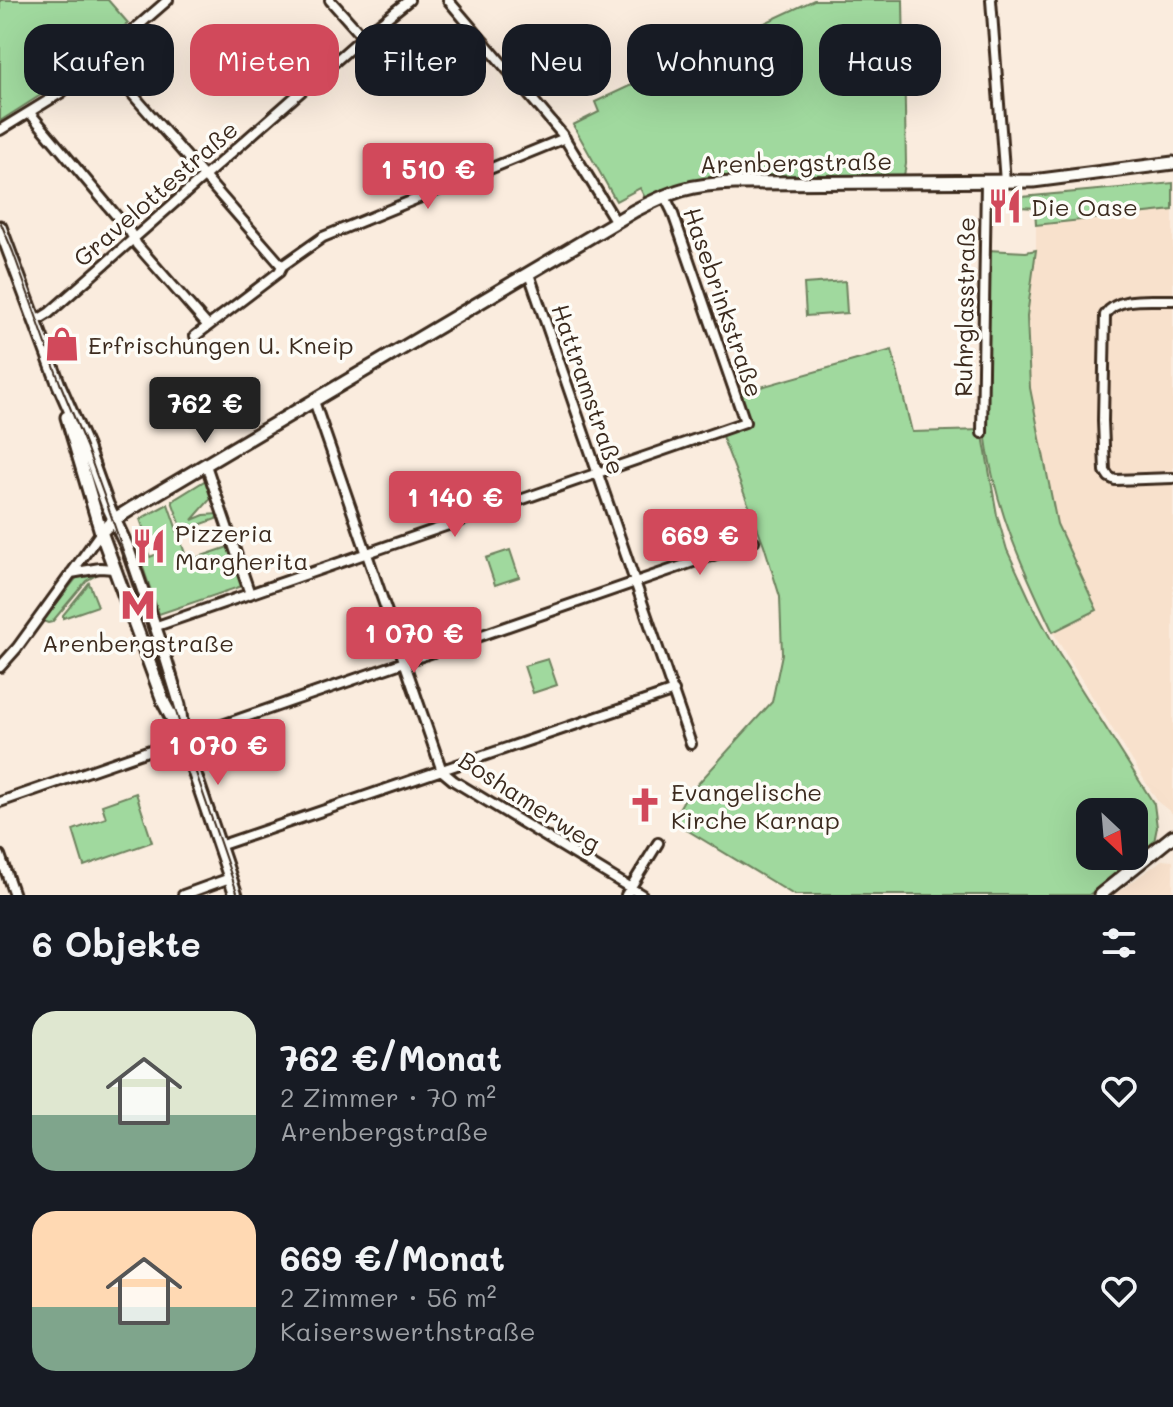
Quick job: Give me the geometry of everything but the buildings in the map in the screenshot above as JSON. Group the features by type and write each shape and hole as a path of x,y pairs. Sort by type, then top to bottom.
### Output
{"main road":[{"name":"Arenbergstraße","path":"101,532 115,519 616,222 685,187 709,183 1005,182 1060,179 1173,163"},
{"path":"0,227 59,385 114,569 164,703 183,739 236,895"},
{"path":"59,385 127,547 179,705 183,739"},
{"path":"1100,895 1173,836"}],"street":[{"path":"140,24 168,0"},
{"path":"330,0 355,28"},
{"name":"Gravelottestraße","path":"379,24 409,0"},
{"path":"448,0 565,138 616,222"},
{"path":"991,0 1005,182"},
{"name":"Gravelottestraße","path":"36,321 49,313 355,44"},
{"path":"0,130 56,96"},
{"path":"134,96 282,266"},
{"path":"30,113 208,326"},
{"path":"195,336 323,237 565,138"},
{"name":"Ruhrglasstraße","path":"982,433 986,182"},
{"name":"Hasebrinkstraße","path":"597,474 745,422 664,195"},
{"name":"Hattramstraße","path":"529,274 691,744"},
{"path":"1173,300 1121,302 1107,310 1104,321 1103,407 1105,471 1109,477 1115,480 1173,478"},
{"name":"Boshamerweg","path":"314,401 442,771 628,892 642,895"},
{"path":"206,465 250,594"},
{"path":"154,627 597,474"},
{"path":"0,667 101,532"},
{"path":"0,802 754,541"},
{"path":"71,573 114,569"},
{"path":"219,846 674,691"},
{"path":"628,892 658,843"},
{"path":"0,855 14,895"},
{"path":"183,895 230,878"}],"shaded area":[{"path":"1173,210 1173,814 1158,802 1053,632 1097,610 1057,524 1030,388 1027,316 1036,250 1036,225"},
{"path":"1162,860 1173,861 1173,893 1114,895"}],"green space":[{"path":"0,0 108,0 127,24 24,24 24,96 39,96 0,121"},
{"path":"814,0 903,0 903,24 819,24 819,96 905,96 906,164 903,182 735,183 648,204 640,188 616,201 573,125 599,112 595,102 627,87 627,96 803,96 803,24 762,24"},
{"path":"1173,183 1173,210 1036,225 1035,208 1021,207 1022,197"},
{"path":"987,250 1036,250 1027,316 1030,388 1057,524 1097,610 1053,632 1010,535 989,459 985,432"},
{"path":"845,281 847,313 806,316 804,284"},
{"path":"892,350 912,432 982,430 997,515 1007,550 1059,654 1154,804 1157,827 1154,842 1148,847 1148,798 1076,798 1076,870 1120,870 1089,895 794,895 672,821 685,798 772,702 782,654 780,597 764,545 720,431 746,423 736,394"},
{"path":"206,480 213,496 192,520 218,514 216,519 185,530 172,501"},
{"path":"168,504 190,568 195,566 193,559 228,547 242,586 159,614 138,553 147,550 150,557 160,553 152,531 145,533 140,519"},
{"path":"510,550 519,577 495,585 486,558"},
{"path":"98,572 86,581 52,622 43,621 78,576"},
{"path":"89,583 98,606 63,618 63,615"},
{"path":"548,659 557,685 533,693 524,666"},
{"path":"136,793 152,842 84,866 73,830 106,818 102,805"}],"tram line":[{"path":"0,221 107,504 238,895"}],"place":[{"name":"Die Oase","path":"1005,206"},
{"name":"Erfrischungen U. Kneip","path":"62,344"},
{"name":"Pizzeria Margherita","path":"149,546"},
{"name":"Arenbergstraße","path":"138,605"},
{"name":"Evangelische Kirche Karnap","path":"645,805"}]}
